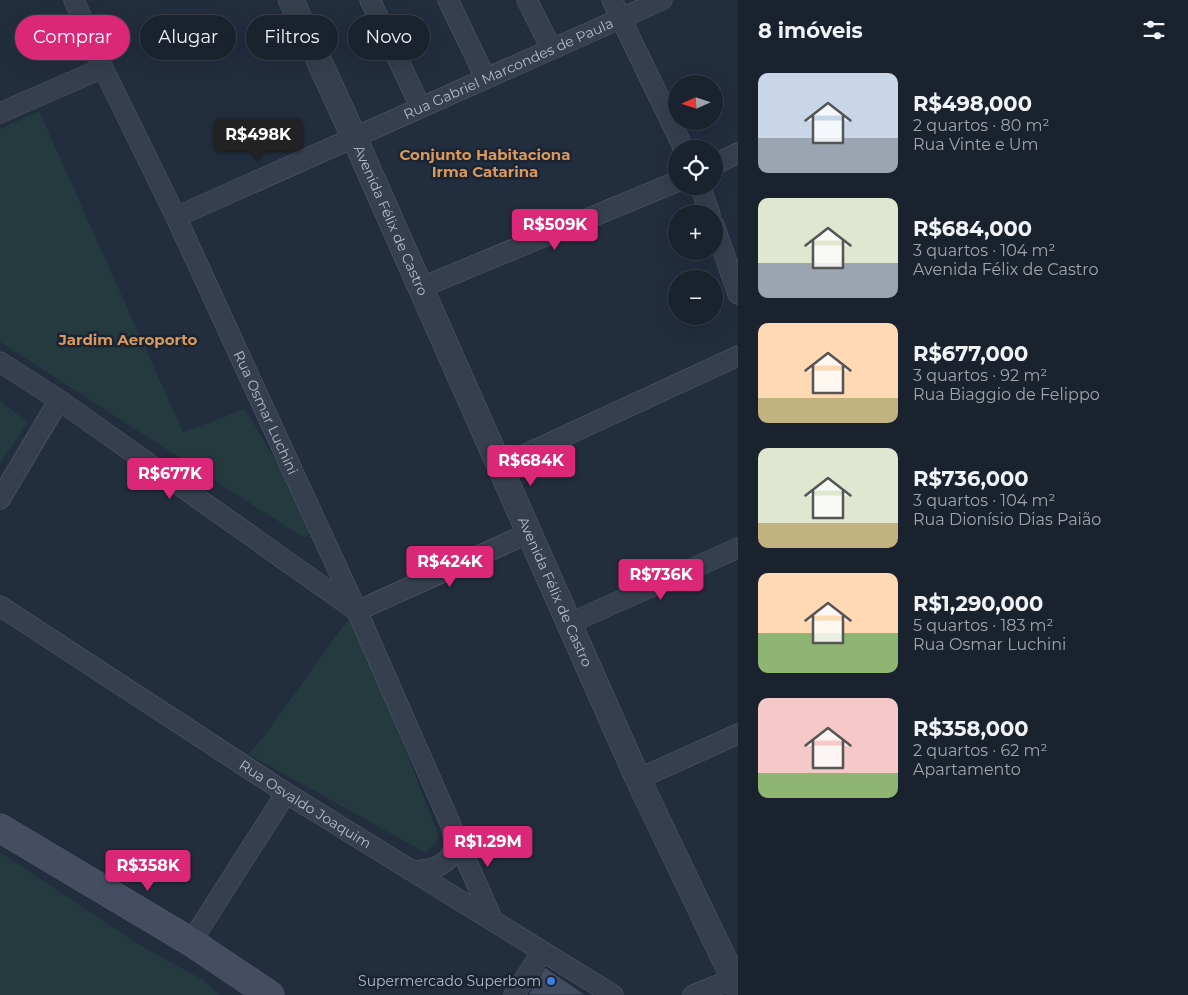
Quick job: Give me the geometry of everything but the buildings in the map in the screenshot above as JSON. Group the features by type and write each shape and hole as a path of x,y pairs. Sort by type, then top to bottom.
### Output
{"main road":[{"path":"0,828 191,942 270,995"}],"street":[{"name":"Rua Osmar Luchini","path":"74,0 103,68 176,216 357,611 492,921"},
{"name":"Avenida Félix de Castro","path":"291,0 354,137 638,779 737,981"},
{"path":"370,0 420,106"},
{"path":"448,0 485,78"},
{"path":"527,0 551,48"},
{"name":"Rua Gabriel Marcondes de Paula","path":"176,216 551,48 616,9 662,0"},
{"path":"616,9 680,140"},
{"path":"0,113 103,68"},
{"path":"723,160 738,153"},
{"path":"420,288 668,185"},
{"path":"723,251 738,294"},
{"path":"500,466 738,356"},
{"path":"0,362 59,400 357,611 529,533"},
{"path":"0,499 59,400"},
{"path":"570,623 738,548"},
{"name":"Rua Osvaldo Joaquim","path":"0,606 286,793 613,995"},
{"path":"638,779 738,734"},
{"path":"191,942 286,793"},
{"name":"Rua Osmar Luchini","path":"410,870 421,872 447,860 454,849 452,828"},
{"path":"514,995 542,952"},
{"path":"693,995 737,981"}],"green space":[{"path":"39,111 183,432 245,409 316,528 304,538 0,342 0,129"},
{"path":"0,401 28,422 0,464"},
{"path":"353,612 439,837 426,853 248,754 262,739"},
{"path":"0,852 140,945 203,980 220,995 0,995"}],"place":[{"name":"Supermercado Superbom","path":"551,981"}],"district":[{"name":"Conjunto Habitaciona Irma Catarina","path":"485,164"},
{"name":"Jardim Aeroporto","path":"128,340"}]}
